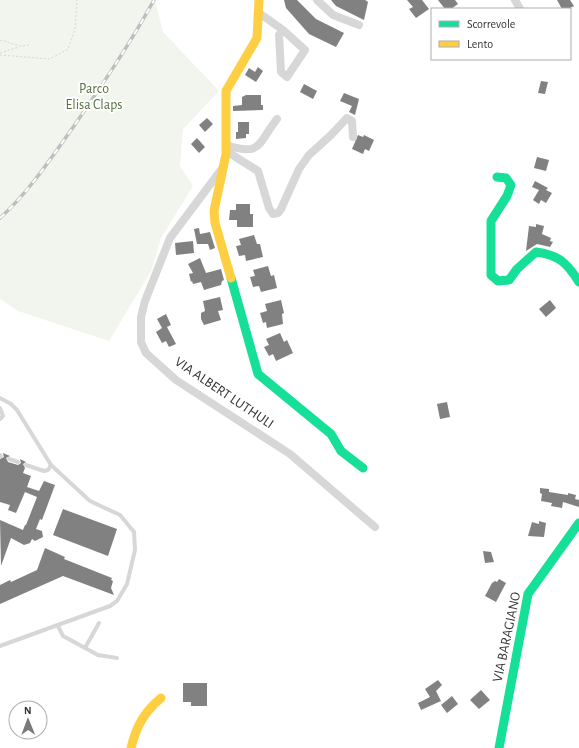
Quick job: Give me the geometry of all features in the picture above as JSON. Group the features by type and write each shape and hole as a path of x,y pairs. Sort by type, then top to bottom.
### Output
{"street":[{"name":"VIA ALBERT LUTHULI","path":"259,0 257,38 226,91 226,148 214,211 215,223 258,374 331,434 341,451 363,468"},
{"path":"317,0 333,15 359,25"},
{"path":"259,13 283,30 305,50 287,77 281,72 279,36 283,30"},
{"path":"226,148 258,171 269,208 273,214 278,213 281,209 299,169 310,155 347,118 352,121 352,137"},
{"path":"226,148 245,150 256,148 277,119"},
{"name":"VIA ALBERT LUTHULI","path":"223,168 170,238 141,317 141,342 146,353 176,380 290,454 375,527"},
{"path":"497,177 506,178 511,185 507,196 492,221 491,275 498,281 509,280 517,269 536,252 551,254 569,266 579,282"},
{"name":"VIA BARAGIANO","path":"499,748 528,594 579,523"},
{"path":"131,748 133,735 141,718 148,708 160,698"}],"lane":[{"path":"0,398 11,404 17,410 51,465 90,501 120,515 134,532 135,550 127,584 117,601 110,606 0,646"},
{"path":"0,408 3,416 0,419"},
{"path":"9,459 18,462"},
{"path":"26,465 44,471 48,470 51,465"},
{"path":"85,648 99,623"},
{"path":"58,626 64,636 85,648 98,655 117,658"}],"path":[{"path":"0,54 50,59 68,49 75,29 77,0"},
{"path":"1,40 20,46"},
{"path":"0,54 20,46 29,45"}],"green space":[{"name":"Parco Elisa Claps","path":"0,0 155,0 163,32 219,91 183,129 180,166 193,186 161,238 151,271 109,341 18,311 0,299"}],"building":[{"path":"284,0 297,0 316,19 344,33 336,47 309,34 286,8"},
{"path":"331,0 365,0 368,2 364,20 336,6"},
{"path":"407,0 422,0 429,9 416,18 409,9 413,7"},
{"path":"438,0 455,0 458,4 452,8 444,8"},
{"path":"557,0 570,0 574,6 570,8 561,8"},
{"path":"258,67 263,71 256,82 245,75 249,68 255,72"},
{"path":"541,81 548,82 545,94 538,93"},
{"path":"304,84 317,91 313,99 300,92"},
{"path":"344,93 359,99 355,115 349,112 352,106 340,101"},
{"path":"246,95 261,95 261,105 263,105 263,110 233,111 233,106 242,105 242,97"},
{"path":"207,118 213,124 205,132 199,125"},
{"path":"238,122 249,122 249,134 246,134 246,138 236,139"},
{"path":"358,135 363,137 364,135 374,140 369,151 365,149 363,154 352,149"},
{"path":"197,138 205,147 199,153 191,144"},
{"path":"537,157 549,160 546,171 534,168"},
{"path":"535,181 548,188 546,190 552,193 546,203 541,200 539,204 533,200 539,190 532,187"},
{"path":"236,204 250,204 250,214 253,214 253,227 237,227 237,220 229,220 230,210 236,210"},
{"path":"536,224 544,226 542,234 551,238 550,241 553,242 550,247 537,244 526,251 529,226 536,227"},
{"path":"199,228 200,234 210,232 215,248 210,250 208,244 197,244 194,229"},
{"path":"254,235 257,244 260,244 263,257 246,261 245,255 239,256 236,246 241,245 239,239"},
{"path":"193,241 194,253 176,255 175,243"},
{"path":"200,258 206,273 221,269 224,280 222,281 221,285 204,290 201,282 193,284 192,281 191,282 189,274 193,273 188,264"},
{"path":"268,266 271,276 274,275 277,288 261,292 259,286 253,287 250,277 255,276 253,270"},
{"path":"220,297 223,310 218,311 221,320 204,325 201,319 201,313 205,311 203,301"},
{"path":"281,300 284,313 282,314 283,324 267,328 266,322 263,323 260,313 267,311 265,304"},
{"path":"550,300 556,308 546,317 539,309"},
{"path":"166,314 171,325 167,327 176,344 169,347 166,341 162,343 156,332 162,328 157,319"},
{"path":"280,333 284,342 287,340 293,353 276,361 273,354 269,356 264,347 269,345 266,339"},
{"path":"447,402 450,417 440,419 437,404"},
{"path":"3,453 10,456 6,458 8,462 18,465 21,463 20,459 26,462 23,464 25,468 23,473 31,476 27,487 39,491 44,481 55,485 42,520 40,519 36,529 42,531 43,537 35,541 32,539 30,543 24,545 11,538 1,566 0,520 23,530 37,497 25,492 16,513 8,510 10,505 0,502 0,459 4,457"},
{"path":"540,488 549,489 549,492 576,495 575,499 579,500 579,507 563,502 562,508 551,506 552,503 541,501 542,494 540,493"},
{"path":"63,509 117,529 108,556 53,535"},
{"path":"539,521 546,523 544,537 528,536 532,522 539,524"},
{"path":"45,548 65,557 64,559 112,578 111,580 113,581 111,588 114,595 63,576 0,604 0,585 10,580 11,582 37,570"},
{"path":"483,551 491,552 494,562 485,563"},
{"path":"499,579 506,583 496,602 485,596 492,583 495,581 497,582"},
{"path":"438,680 442,685 436,691 441,701 421,710 418,703 430,697 425,689"},
{"path":"183,683 207,683 207,706 191,706 191,702 183,702"},
{"path":"481,690 490,700 479,709 470,700"},
{"path":"452,696 458,704 447,713 441,705"}],"railway":[{"path":"0,218 30,186 74,126 126,48 154,0"}],"traffic: fast":[{"path":"497,177 506,178 511,185 507,196 491,221 491,275 498,281 509,280 517,269 536,252 551,255 562,261 579,282"},
{"path":"231,278 258,374 331,434 341,451 363,468"},
{"path":"499,748 528,594 579,523"}],"traffic: slow":[{"path":"231,278 215,223 214,211 226,154 226,91 257,38 259,0"},
{"path":"131,748 135,733 145,714 161,698"}]}
